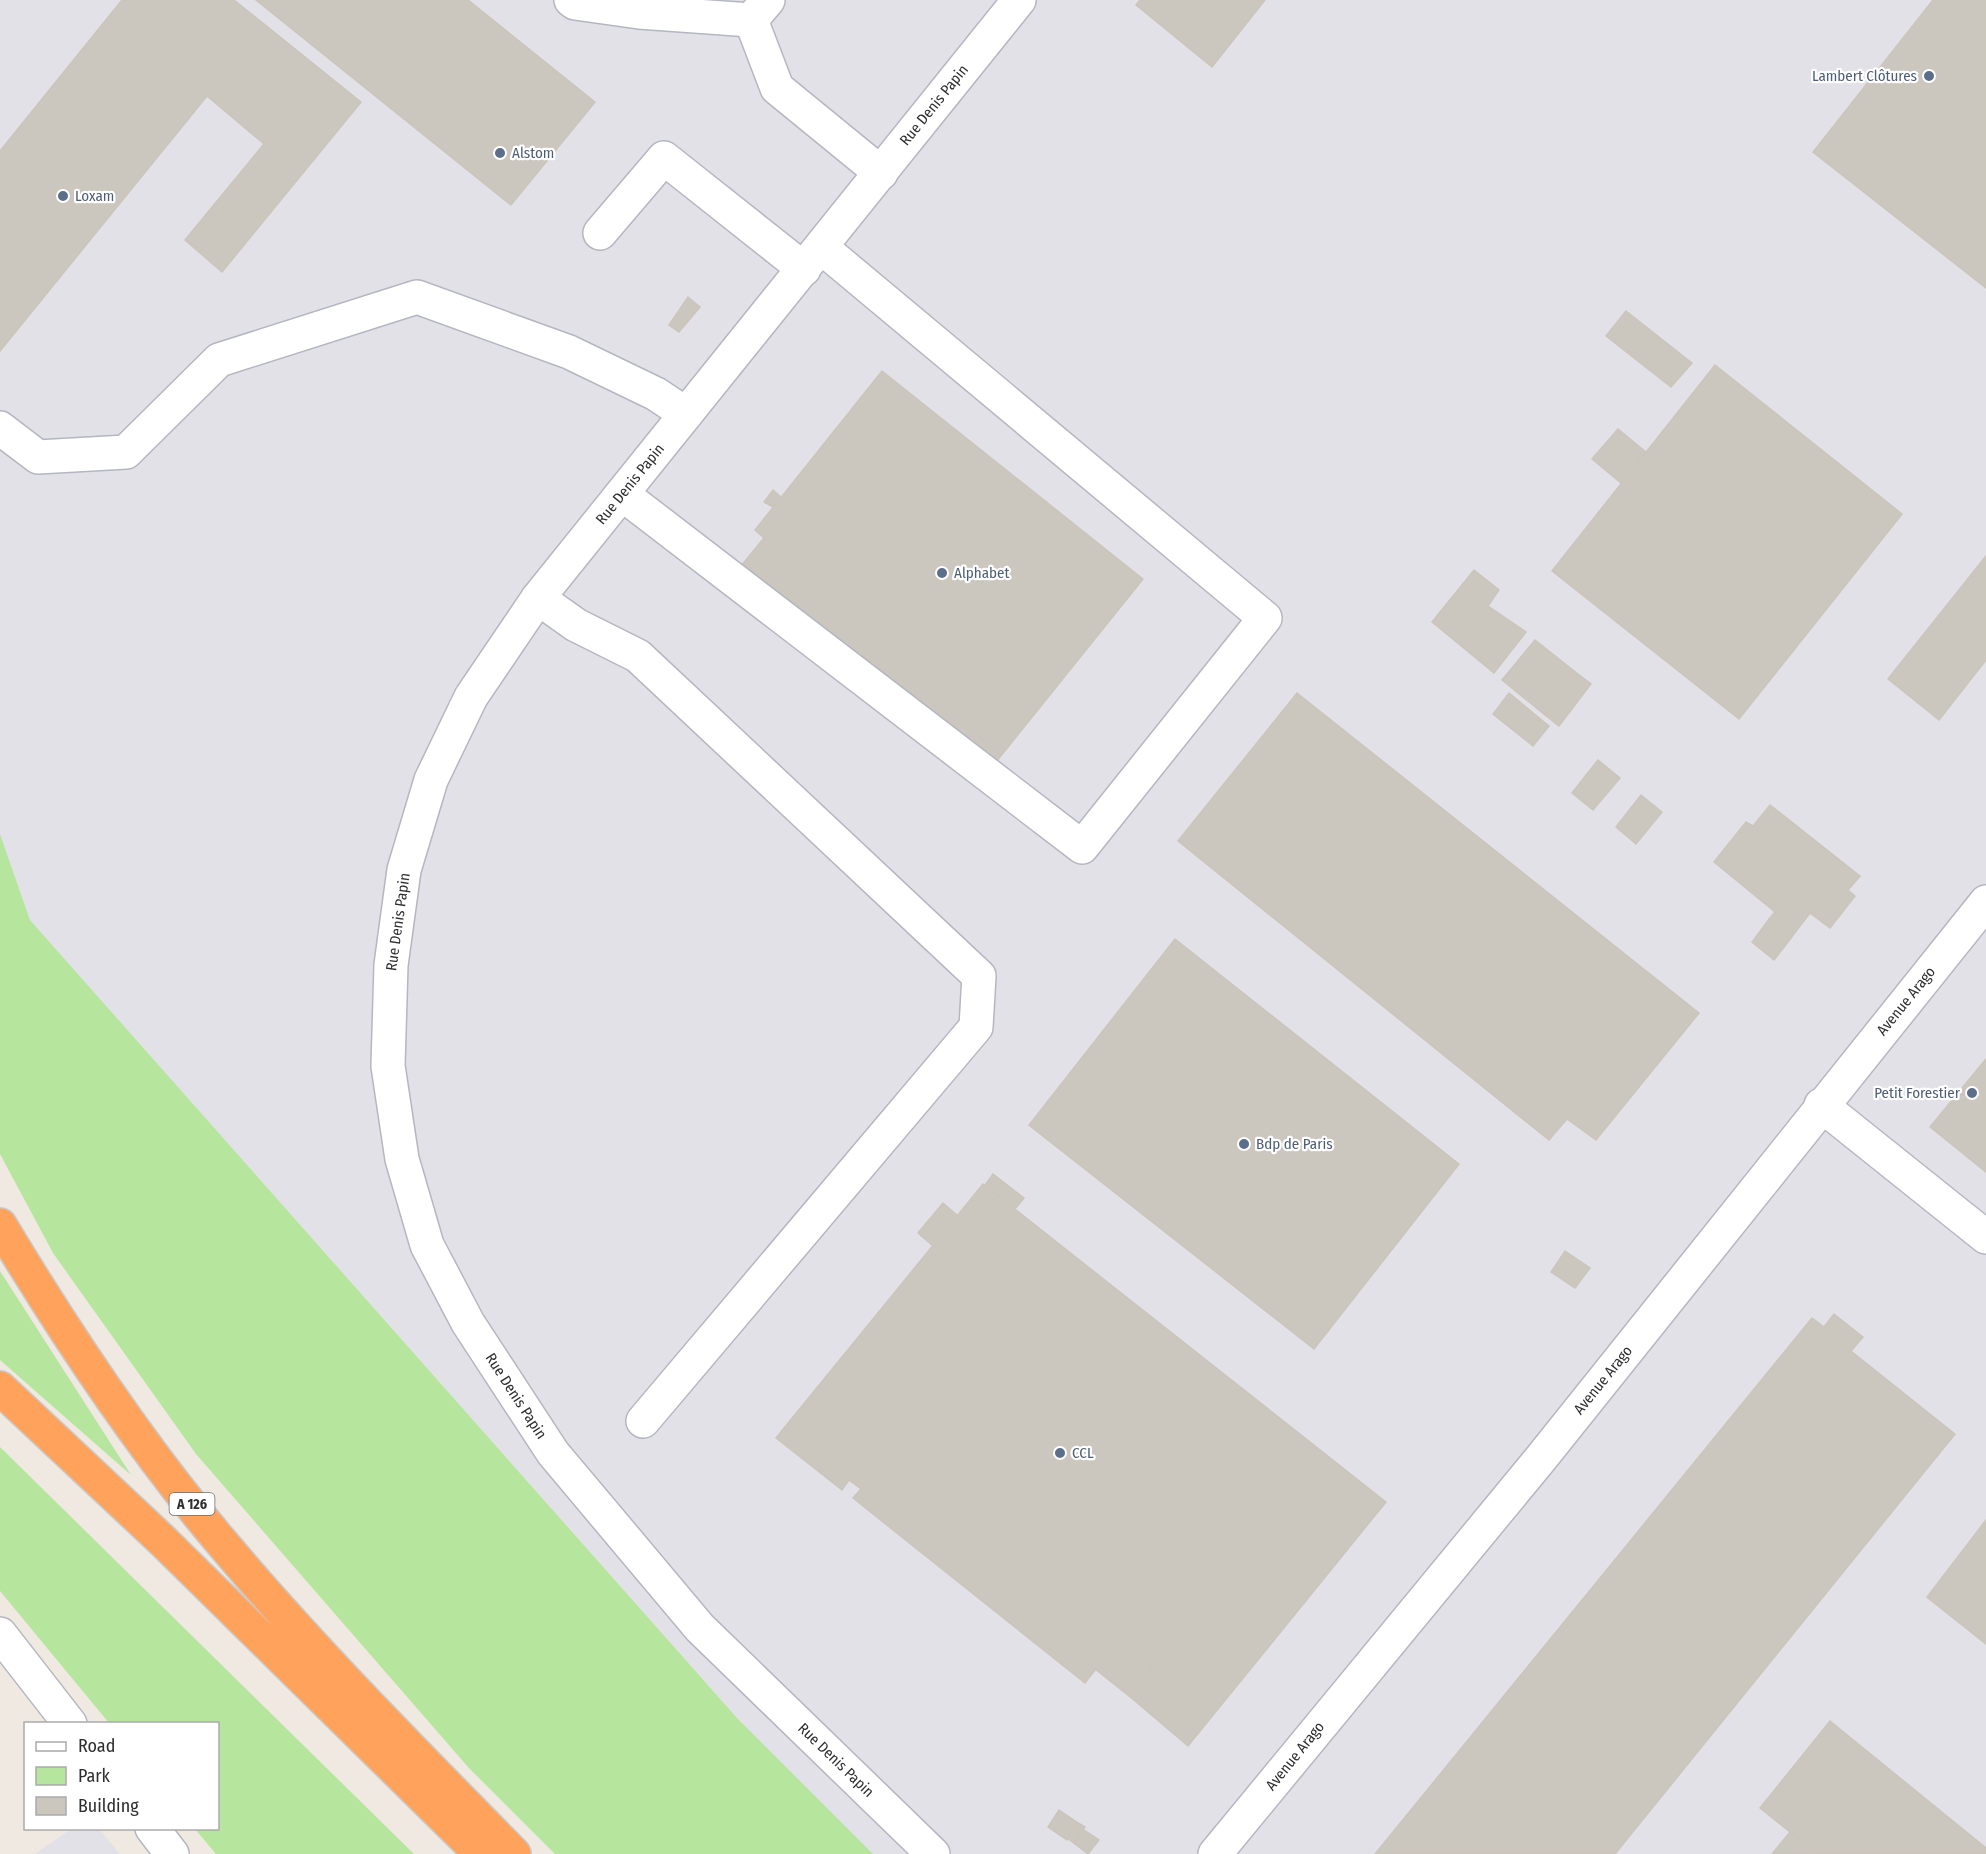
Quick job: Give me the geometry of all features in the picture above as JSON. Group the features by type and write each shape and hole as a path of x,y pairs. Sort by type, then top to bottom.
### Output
{"highway":[{"name":"A 126","path":"0,1225 108,1390 222,1542 298,1629 514,1854"},
{"path":"0,1388 172,1550 481,1854"}],"street":[{"path":"571,0 575,3 639,12 760,10 777,88 881,173"},
{"name":"Rue Denis Papin","path":"933,1854 700,1628 553,1453 468,1323 427,1245 402,1159 388,1066 391,965 404,870 430,780 471,697 538,598 1019,0"},
{"path":"600,233 664,158 812,258 1265,618 1082,847 622,494"},
{"path":"0,428 38,458 126,452 219,360 417,297 569,352 656,394 686,414"},
{"path":"538,598 576,625 638,656 980,976 976,1027 643,1421"},
{"name":"Avenue Arago","path":"1215,1854 1542,1457 1821,1105 1986,902"},
{"path":"1821,1105 1986,1237"},
{"path":"0,1634 68,1722"},
{"path":"154,1830 172,1854"}],"shaded area":[{"path":"0,0 1986,0 1986,1854 858,1854 30,920 0,834"},
{"path":"70,1830 100,1830 120,1854 35,1854"}],"green space":[{"path":"0,834 30,920 738,1719 873,1854 555,1854 468,1767 196,1454 53,1253 0,1154"},
{"path":"0,1271 131,1475 0,1360"},
{"path":"0,1447 414,1854 216,1854 196,1830 219,1830 219,1722 108,1722 0,1591"}],"building":[{"name":"Loxam","path":"122,0 234,0 361,102 222,272 185,240 264,144 207,96 0,351 0,151"},
{"name":"Alstom","path":"256,0 468,0 595,102 511,205"},
{"path":"1140,0 1265,0 1212,67 1136,5"},
{"name":"Lambert Clôtures","path":"1933,0 1986,0 1986,288 1813,152"},
{"path":"688,297 700,307 679,332 669,325"},
{"path":"1626,311 1692,363 1671,387 1606,336"},
{"path":"1715,365 1902,514 1739,719 1552,571"},
{"name":"Alphabet","path":"882,371 1143,579 992,767 741,566 764,538 755,530"},
{"path":"1618,429 1646,452 1621,483 1592,459"},
{"path":"773,490 781,497 773,507 764,502"},
{"path":"1986,556 1986,660 1939,720 1888,679"},
{"path":"1474,570 1499,590 1488,606 1526,632 1494,673 1432,622"},
{"path":"1535,640 1578,674 1545,715 1502,680"},
{"path":"1578,674 1591,684 1559,726 1545,715"},
{"path":"1297,693 1699,1013 1596,1140 1567,1119 1549,1140 1178,841"},
{"path":"1509,693 1549,726 1533,746 1493,714"},
{"path":"1598,760 1620,778 1593,810 1572,793"},
{"path":"1641,795 1662,812 1636,844 1616,827"},
{"path":"1770,805 1860,876 1848,890 1855,896 1830,928 1810,913 1791,938 1769,919 1775,912 1714,862 1746,822 1753,826"},
{"path":"1769,919 1791,938 1774,960 1752,942"},
{"name":"Bdp de Paris","path":"1175,939 1459,1164 1314,1349 1029,1125"},
{"name":"Petit Forestier","path":"1986,1059 1986,1172 1930,1127"},
{"path":"993,1174 1024,1198 1015,1209 985,1185"},
{"name":"CCL","path":"983,1184 1386,1502 1188,1746 1129,1696 1153,1665 1120,1638 1085,1683 853,1498 861,1489 849,1480 842,1490 776,1438"},
{"path":"943,1203 958,1216 933,1246 918,1233"},
{"path":"1565,1251 1590,1268 1575,1288 1551,1272"},
{"path":"1834,1314 1863,1337 1851,1351 1955,1434 1615,1854 1375,1854 1812,1318 1824,1327"},
{"path":"1986,1520 1986,1644 1927,1597"},
{"path":"1120,1638 1153,1665 1129,1696 1095,1669"},
{"path":"1830,1721 1986,1848 1986,1854 1805,1854 1810,1848 1760,1808"},
{"path":"1059,1810 1078,1823 1067,1840 1048,1827"},
{"path":"1078,1823 1085,1827 1074,1843 1067,1838"},
{"path":"1084,1830 1099,1840 1088,1854 1074,1843"},
{"path":"1790,1832 1810,1848 1805,1854 1772,1854"}],"place":[{"name":"Lambert Clôtures","path":"1929,76"},
{"name":"Alstom","path":"500,153"},
{"name":"Loxam","path":"63,196"},
{"name":"Alphabet","path":"942,573"},
{"name":"Petit Forestier","path":"1972,1093"},
{"name":"Bdp de Paris","path":"1244,1144"},
{"name":"CCL","path":"1060,1453"}]}
